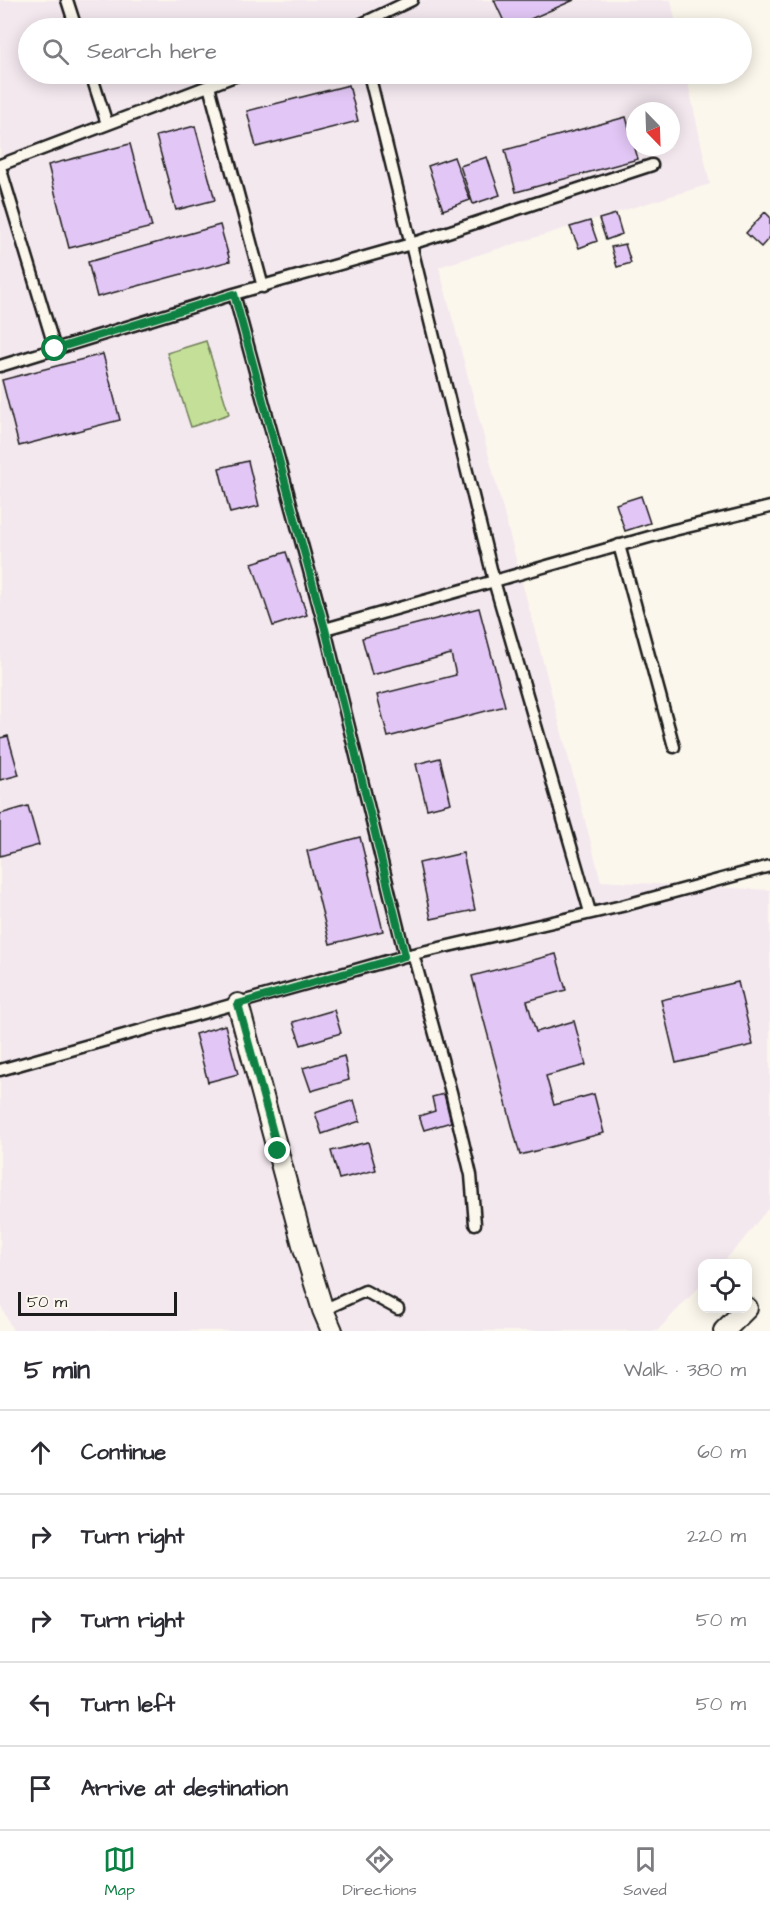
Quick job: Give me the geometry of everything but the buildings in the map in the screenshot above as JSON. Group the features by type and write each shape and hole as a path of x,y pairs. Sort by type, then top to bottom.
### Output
{"street":[{"path":"238,1004 323,1310 332,1331"},
{"path":"724,1331 742,1313"}],"lane":[{"path":"67,0 73,18"},
{"path":"376,18 412,0"},
{"path":"94,84 107,124"},
{"path":"55,349 0,166 214,84"},
{"path":"371,84 494,581 590,912"},
{"path":"209,86 263,286"},
{"path":"0,366 234,294 411,244 652,165"},
{"path":"234,294 325,629 409,955 451,1092 468,1164 475,1224"},
{"path":"325,629 619,545 770,507"},
{"path":"619,545 674,747"},
{"path":"0,1070 409,955 622,906 770,866"},
{"path":"323,1310 365,1290 398,1309"}],"shaded area":[{"path":"0,0 671,0 675,18 18,18 18,84 688,84 710,184 439,267 601,881 770,890 770,1206 726,1259 698,1259 698,1288 657,1331 13,1331 0,1304"}],"green space":[{"path":"206,341 229,414 191,427 167,353"}],"route":[{"path":"55,349 234,294 325,629 405,956 238,1004 278,1151"}]}
